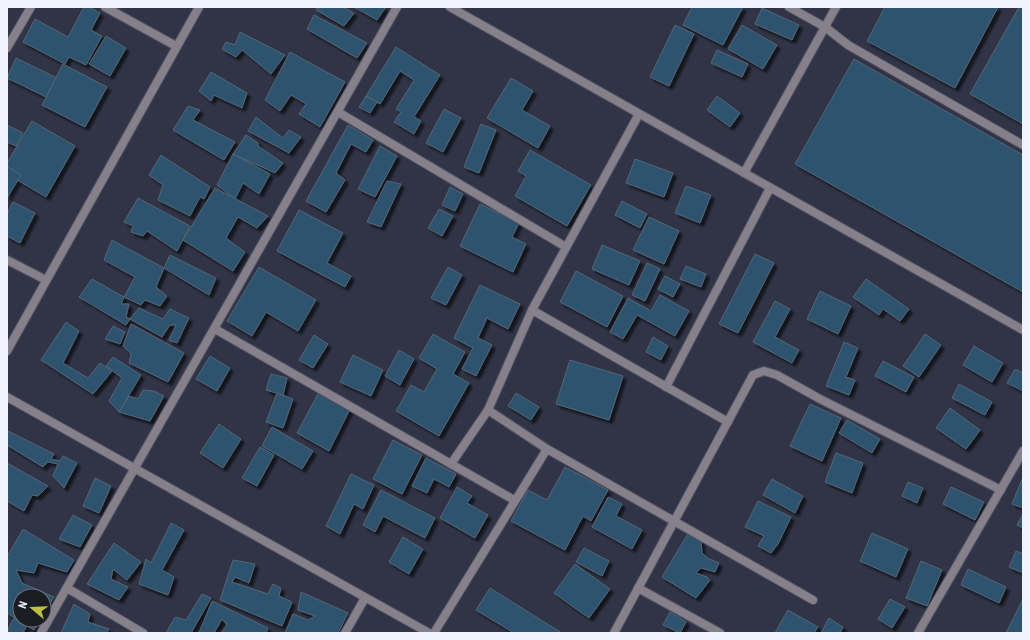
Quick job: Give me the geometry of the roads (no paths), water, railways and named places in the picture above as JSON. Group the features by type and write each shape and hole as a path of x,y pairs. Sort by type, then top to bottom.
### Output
{"street":[{"path":"7,48 31,7"},
{"path":"105,7 176,46"},
{"path":"7,351 199,7"},
{"path":"41,633 397,7"},
{"path":"450,7 1023,330"},
{"path":"789,7 825,27 848,45 1023,145"},
{"path":"744,173 836,7"},
{"path":"338,112 566,247"},
{"path":"451,464 488,410 532,310 640,114"},
{"path":"666,387 770,188"},
{"path":"7,260 46,280"},
{"path":"532,310 728,422"},
{"path":"214,329 514,500"},
{"path":"614,633 753,375 764,371 777,376 1001,490"},
{"path":"7,397 135,470 429,633"},
{"path":"488,410 547,449 813,600"},
{"path":"434,633 514,500 547,449"},
{"path":"918,633 1023,451"},
{"path":"67,588 143,633"},
{"path":"638,588 720,633"},
{"path":"346,633 365,598"}]}
